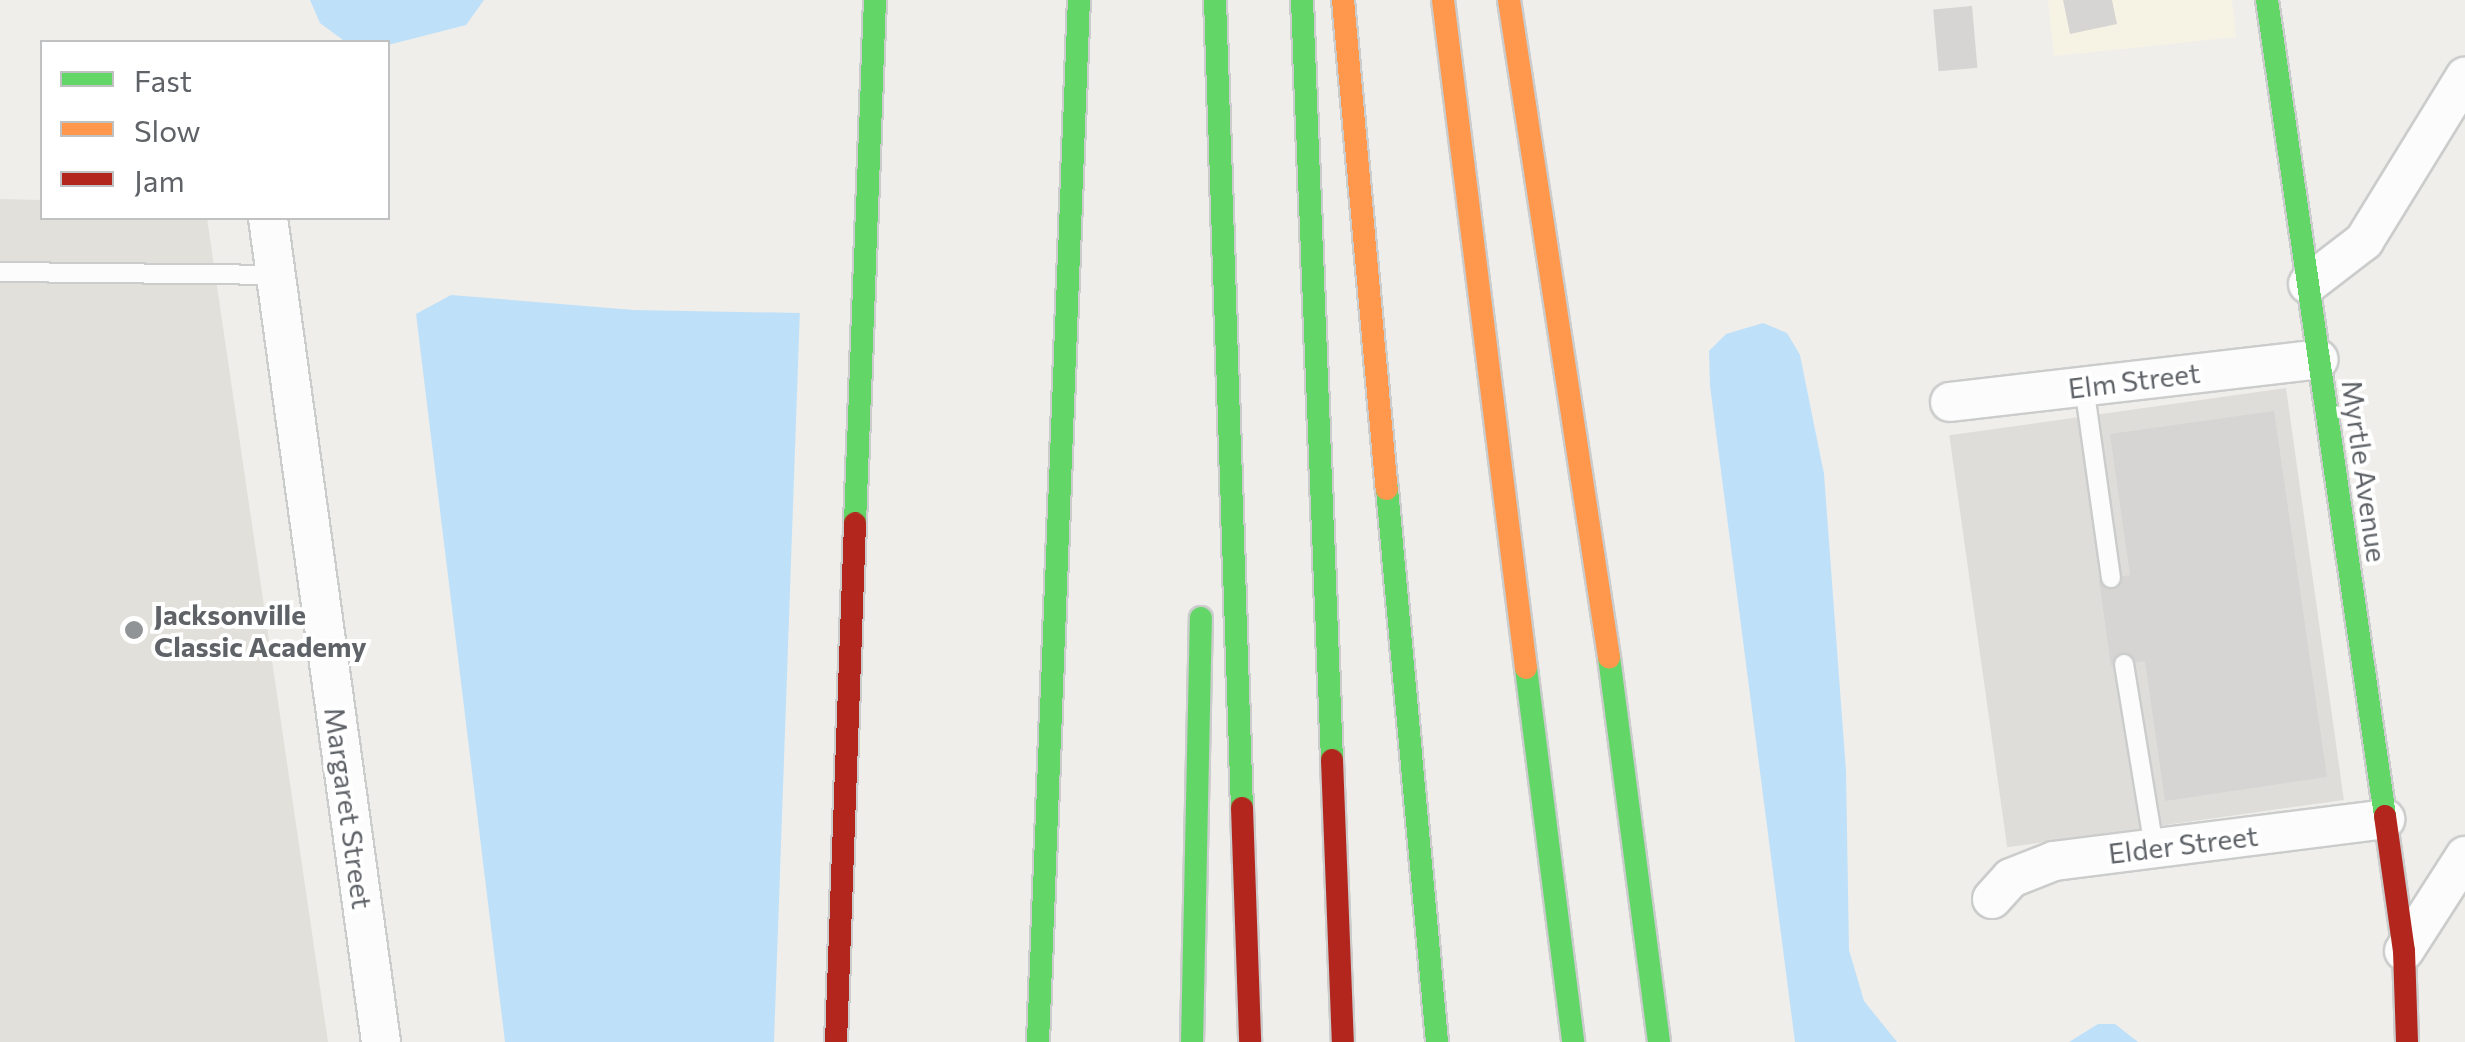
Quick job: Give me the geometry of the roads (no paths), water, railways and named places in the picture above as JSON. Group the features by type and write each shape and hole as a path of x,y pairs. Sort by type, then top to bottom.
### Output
{"main road":[{"path":"836,1042 875,0"},
{"path":"1205,452 1215,0"},
{"path":"1215,0 1250,1042"},
{"path":"1302,0 1344,1042"},
{"path":"1343,0 1438,1042"},
{"path":"1443,0 1573,1042"},
{"path":"1509,0 1617,712 1658,1042"},
{"name":"Myrtle Avenue","path":"2267,0 2404,951 2407,1042"},
{"path":"1038,1042 1078,11"},
{"path":"1192,1042 1202,590"},
{"path":"845,763 863,962"},
{"name":"Myrtle Avenue","path":"2404,951 2431,1006"}],"street":[{"path":"2308,284 2364,241 2465,78"},
{"name":"Margaret Street","path":"268,220 381,1042"},
{"name":"Elm Street","path":"1950,402 2318,359"},
{"name":"Elder Street","path":"1992,899 2031,868 2385,819"},
{"path":"2404,951 2465,856"}],"lane":[{"path":"0,272 276,275"},
{"path":"2084,386 2112,578"},
{"path":"2124,664 2154,848"}],"water":[{"path":"310,0 484,0 466,25 390,44 390,40 343,40 320,23"},
{"path":"451,295 634,310 852,314 846,1042 505,1042 416,314"},
{"path":"1763,323 1787,333 1800,355 1824,474 1846,771 1849,950 1864,1001 1897,1042 1795,1042 1710,386 1709,351 1726,334"},
{"path":"2098,1024 2115,1024 2138,1042 2069,1042"}],"place":[{"name":"Jacksonville Classic Academy","path":"134,630"}]}
